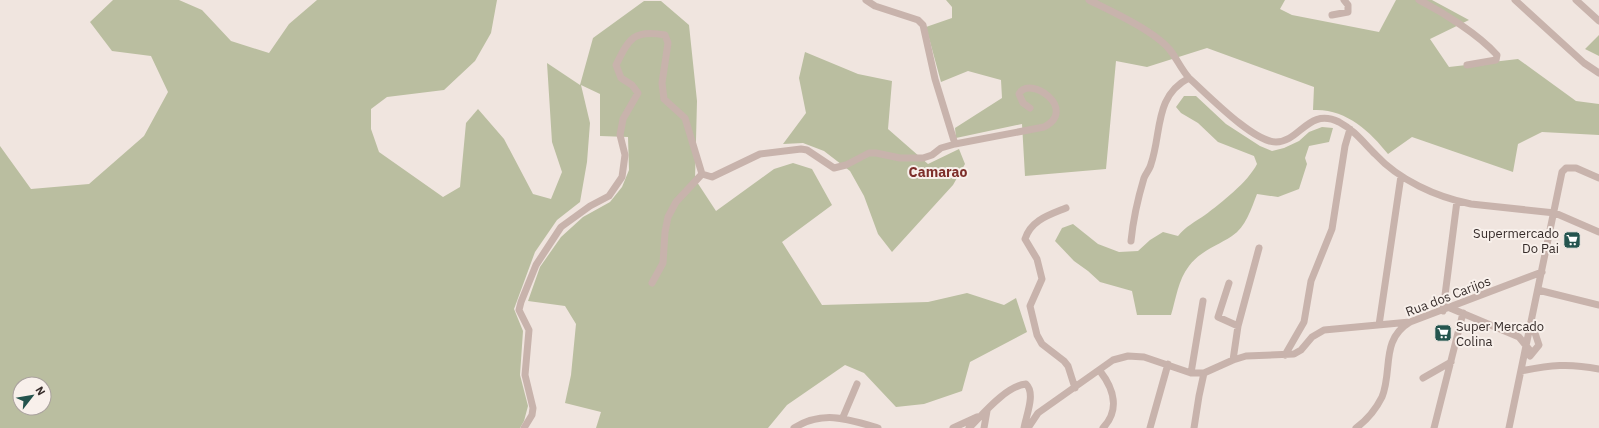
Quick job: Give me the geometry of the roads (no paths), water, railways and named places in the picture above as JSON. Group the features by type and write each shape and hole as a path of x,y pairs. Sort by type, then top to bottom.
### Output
{"street":[{"path":"866,0 875,6 918,20 922,25 935,79 955,144"},
{"path":"1090,0 1123,17 1162,42 1170,50 1181,69 1189,78 1245,128 1266,140 1277,142 1286,139 1308,122 1327,118 1350,129 1365,141 1375,154 1401,176 1431,192 1457,202 1555,213 1599,232"},
{"path":"1332,15 1348,12 1348,5 1344,0"},
{"path":"1419,0 1441,11 1489,46 1497,55 1496,60 1467,65"},
{"path":"1515,0 1584,63 1599,73"},
{"path":"1576,0 1599,21"},
{"path":"524,428 532,415 533,408 525,375 529,330 519,310 520,302 536,265 561,227 590,206 609,196 622,177 625,155 620,135 623,119 638,93 632,85 621,78 616,65 624,48 632,38 647,32 665,35 668,43 662,83 664,99 686,118 702,174"},
{"path":"1131,241 1133,224 1144,177 1151,165 1160,117 1171,92 1177,84 1189,78"},
{"path":"702,174 712,177 718,176 760,154 791,150 807,150 834,168 846,165 869,153 900,158 923,158 932,155 941,148 955,144 1044,126 1052,121 1056,111 1054,103 1048,95 1043,91 1030,88 1022,90 1019,94 1020,100 1030,108"},
{"path":"1285,355 1304,322 1311,281 1332,229 1345,146 1350,129"},
{"path":"1508,428 1532,324 1562,172 1566,168 1576,168 1599,178"},
{"path":"652,283 663,263 665,232 668,217 676,202 702,174"},
{"path":"1379,325 1401,176"},
{"path":"1457,202 1447,309 1463,313 1519,337 1527,342 1532,353"},
{"path":"1066,208 1034,222 1027,231 1025,239 1037,259 1042,279 1030,306 1037,335 1042,344 1064,360 1068,366 1075,388"},
{"path":"1233,360 1238,326 1259,248"},
{"name":"Rua dos Carijos","path":"1356,428 1369,416 1382,396 1392,345 1400,328 1410,322 1542,272"},
{"path":"1229,283 1218,317 1238,326"},
{"path":"1538,290 1599,305"},
{"path":"1191,373 1203,301"},
{"path":"1434,428 1463,313"},
{"path":"1028,428 1038,414 1100,371 1113,360 1128,356 1144,357 1191,373 1204,374 1233,360 1246,356 1285,355 1298,352 1312,337 1324,330 1410,322"},
{"path":"1522,362 1539,347 1532,324"},
{"path":"1527,342 1532,338 1538,340"},
{"path":"1423,378 1451,362"},
{"path":"1150,428 1168,364"},
{"path":"1521,371 1552,365 1575,364 1599,369"},
{"path":"1100,371 1110,387 1114,407 1113,415 1103,428"},
{"path":"1194,428 1198,396 1204,374"},
{"path":"843,417 857,384"},
{"path":"969,428 1010,390 1019,384 1026,384 1031,393 1024,428"},
{"path":"953,428 985,413"},
{"path":"984,428 985,413"},
{"path":"794,428 811,419 843,417 878,428"}],"place":[{"name":"Supermercado Do Pai","path":"1572,240"},
{"name":"Super Mercado Colina","path":"1443,333"}],"district":[{"name":"Camarao","path":"938,172"}]}
